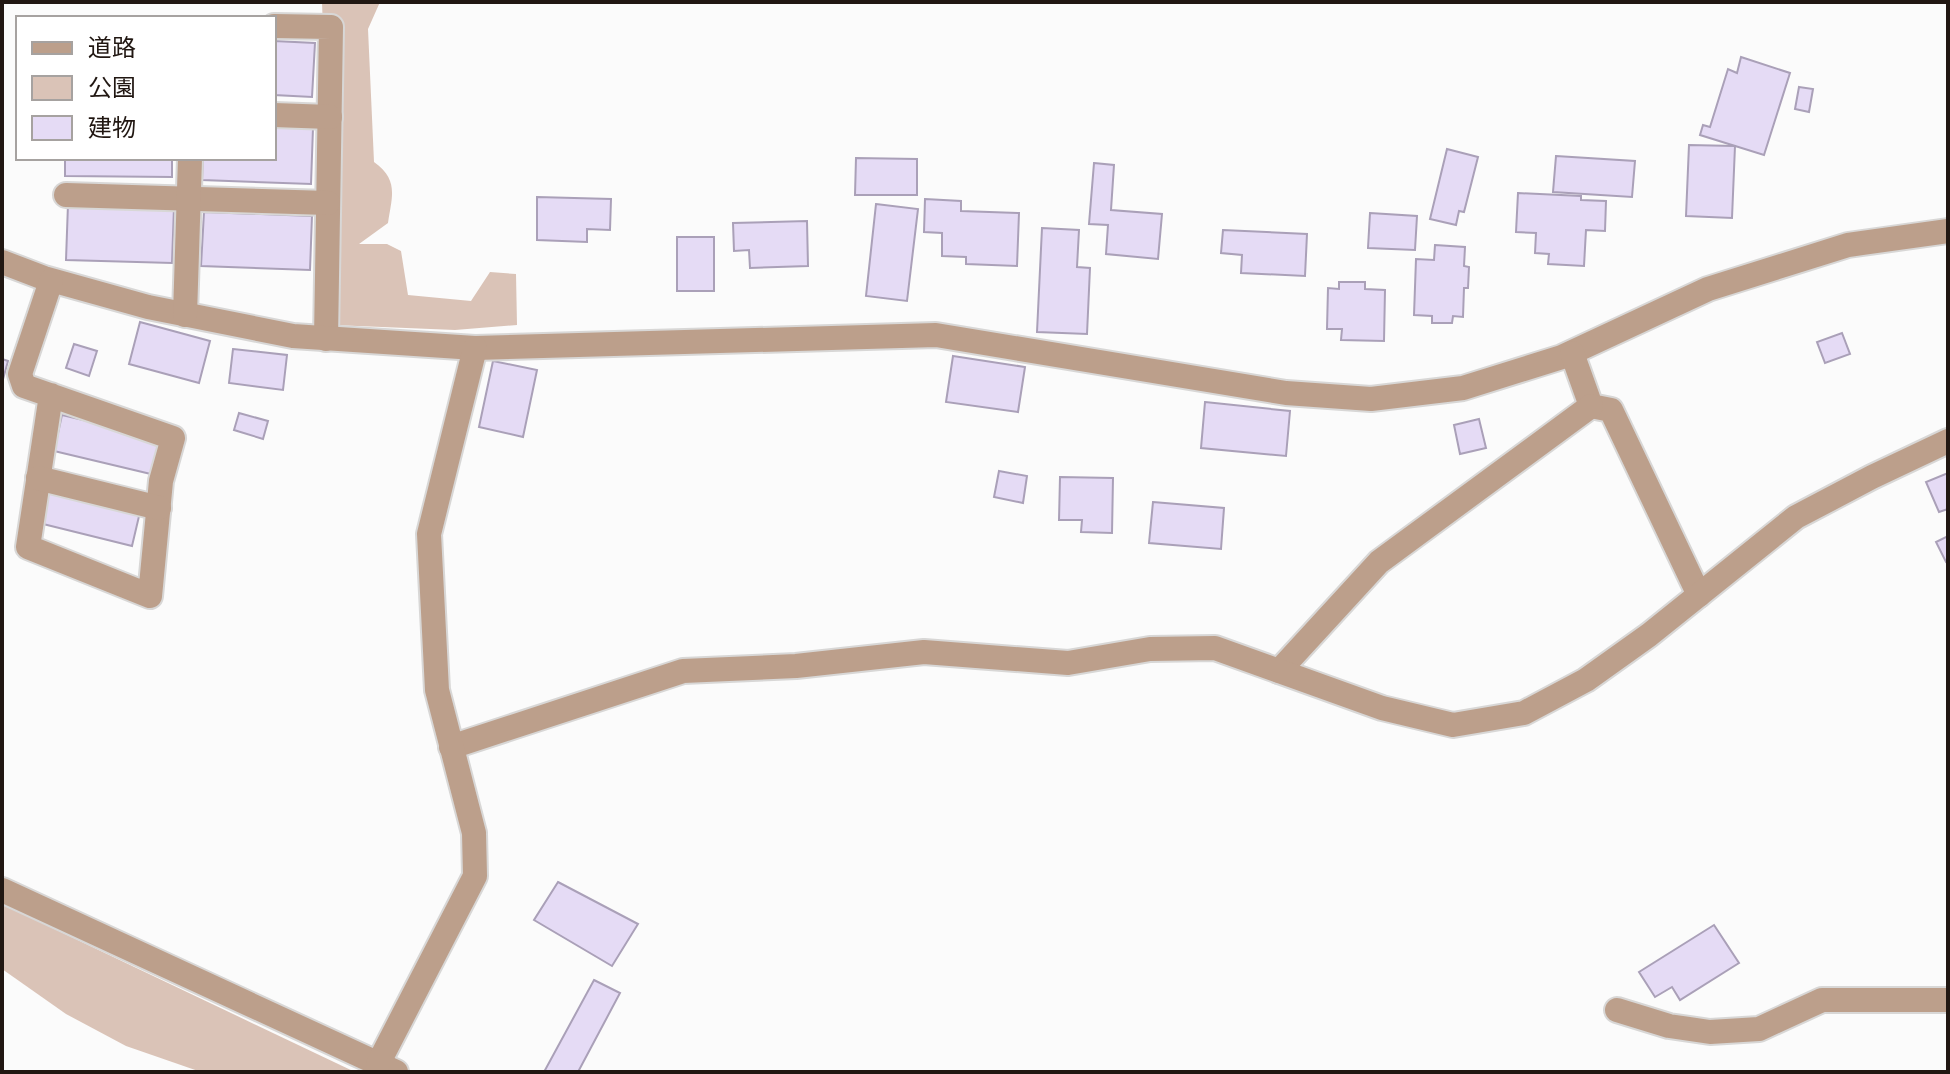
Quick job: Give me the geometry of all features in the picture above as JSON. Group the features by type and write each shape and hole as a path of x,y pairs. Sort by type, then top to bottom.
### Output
{"street":[{"path":"276,26 331,27 326,339"},
{"path":"276,115 330,117"},
{"path":"185,315 190,160"},
{"path":"66,195 328,203"},
{"path":"2,262 51,281 185,315 293,336 475,348 936,335 1286,393 1371,399 1463,388 1572,353 1722,285 1848,245 1948,231"},
{"path":"51,281 20,374 24,386 51,395 173,438 161,481 150,596 28,547 51,395"},
{"path":"2,890 387,1068 475,876 474,833 437,690 429,534 475,348"},
{"path":"1572,353 1591,406"},
{"path":"1279,671 1379,562 1591,406 1611,410 1699,595"},
{"path":"451,747 683,671 796,666 924,652 1068,663 1150,649 1215,648 1382,708 1453,725 1524,713 1586,680 1796,517 1948,441"},
{"path":"38,478 159,508"},
{"path":"1617,1010 1669,1026 1710,1032 1759,1029 1822,1000 1948,1000"}],"green space":[{"path":"322,2 380,2 368,29 374,162 387,175 392,197 388,223 359,244 387,244 401,251 408,295 471,301 490,272 516,274 517,325 455,330 333,325"},
{"path":"2,904 355,1072 201,1072 126,1046 66,1014 2,969"}],"building":[{"path":"276,41 315,43 312,97 276,95"},
{"path":"1741,57 1790,73 1764,155 1700,135 1703,125 1710,127 1728,69 1737,73"},
{"path":"1799,87 1813,89 1809,112 1795,109"},
{"path":"276,126 313,128 311,184 202,180 203,160 276,160"},
{"path":"1689,145 1735,146 1732,218 1686,216"},
{"path":"1447,149 1478,157 1464,212 1459,211 1456,225 1430,219"},
{"path":"1556,156 1635,161 1632,197 1553,192"},
{"path":"856,158 917,159 917,195 855,195"},
{"path":"65,160 172,160 172,177 65,176"},
{"path":"1094,163 1114,165 1111,210 1162,214 1158,259 1106,254 1108,225 1089,224"},
{"path":"1518,193 1581,196 1581,200 1606,201 1605,231 1586,230 1584,266 1548,264 1549,254 1535,253 1536,233 1516,232"},
{"path":"537,197 611,199 610,230 587,229 587,242 537,240"},
{"path":"925,199 961,201 961,211 1019,213 1017,266 966,264 966,257 942,256 942,233 924,232"},
{"path":"68,204 174,207 172,263 66,260"},
{"path":"876,204 918,209 907,301 866,296"},
{"path":"204,212 312,216 310,270 201,266"},
{"path":"1370,213 1417,216 1415,250 1368,248"},
{"path":"807,221 808,266 750,268 749,250 734,251 733,223"},
{"path":"1042,228 1079,230 1077,267 1090,268 1087,334 1037,332"},
{"path":"1223,230 1307,234 1305,276 1241,273 1242,255 1221,253"},
{"path":"677,237 714,237 714,291 677,291"},
{"path":"1435,245 1465,247 1464,266 1469,267 1468,288 1464,288 1463,317 1453,316 1452,323 1432,323 1432,316 1414,315 1416,259 1434,260"},
{"path":"1339,282 1365,282 1365,289 1385,290 1384,341 1341,340 1342,329 1327,329 1328,288 1339,289"},
{"path":"140,322 210,341 199,383 129,364"},
{"path":"1842,333 1850,354 1825,363 1817,342"},
{"path":"74,344 97,351 89,376 66,368"},
{"path":"233,349 287,355 283,390 229,383"},
{"path":"953,356 1025,367 1018,412 946,402"},
{"path":"2,359 8,361 2,383"},
{"path":"493,361 537,370 523,437 479,427"},
{"path":"1205,402 1290,411 1286,456 1201,448"},
{"path":"239,413 268,421 263,439 234,430"},
{"path":"62,415 164,439 155,475 54,451"},
{"path":"1479,419 1486,448 1460,454 1454,425"},
{"path":"999,471 1027,476 1023,503 994,497"},
{"path":"1948,473 1948,509 1939,512 1926,482"},
{"path":"1060,477 1113,478 1112,533 1081,532 1082,520 1059,520"},
{"path":"43,489 140,512 132,546 35,522"},
{"path":"1153,502 1224,508 1221,549 1149,543"},
{"path":"1948,536 1948,561 1946,562 1936,542"},
{"path":"558,882 638,924 612,966 534,920"},
{"path":"1714,925 1739,963 1680,1000 1672,987 1655,997 1639,972"},
{"path":"594,980 620,993 578,1072 544,1072"}]}
